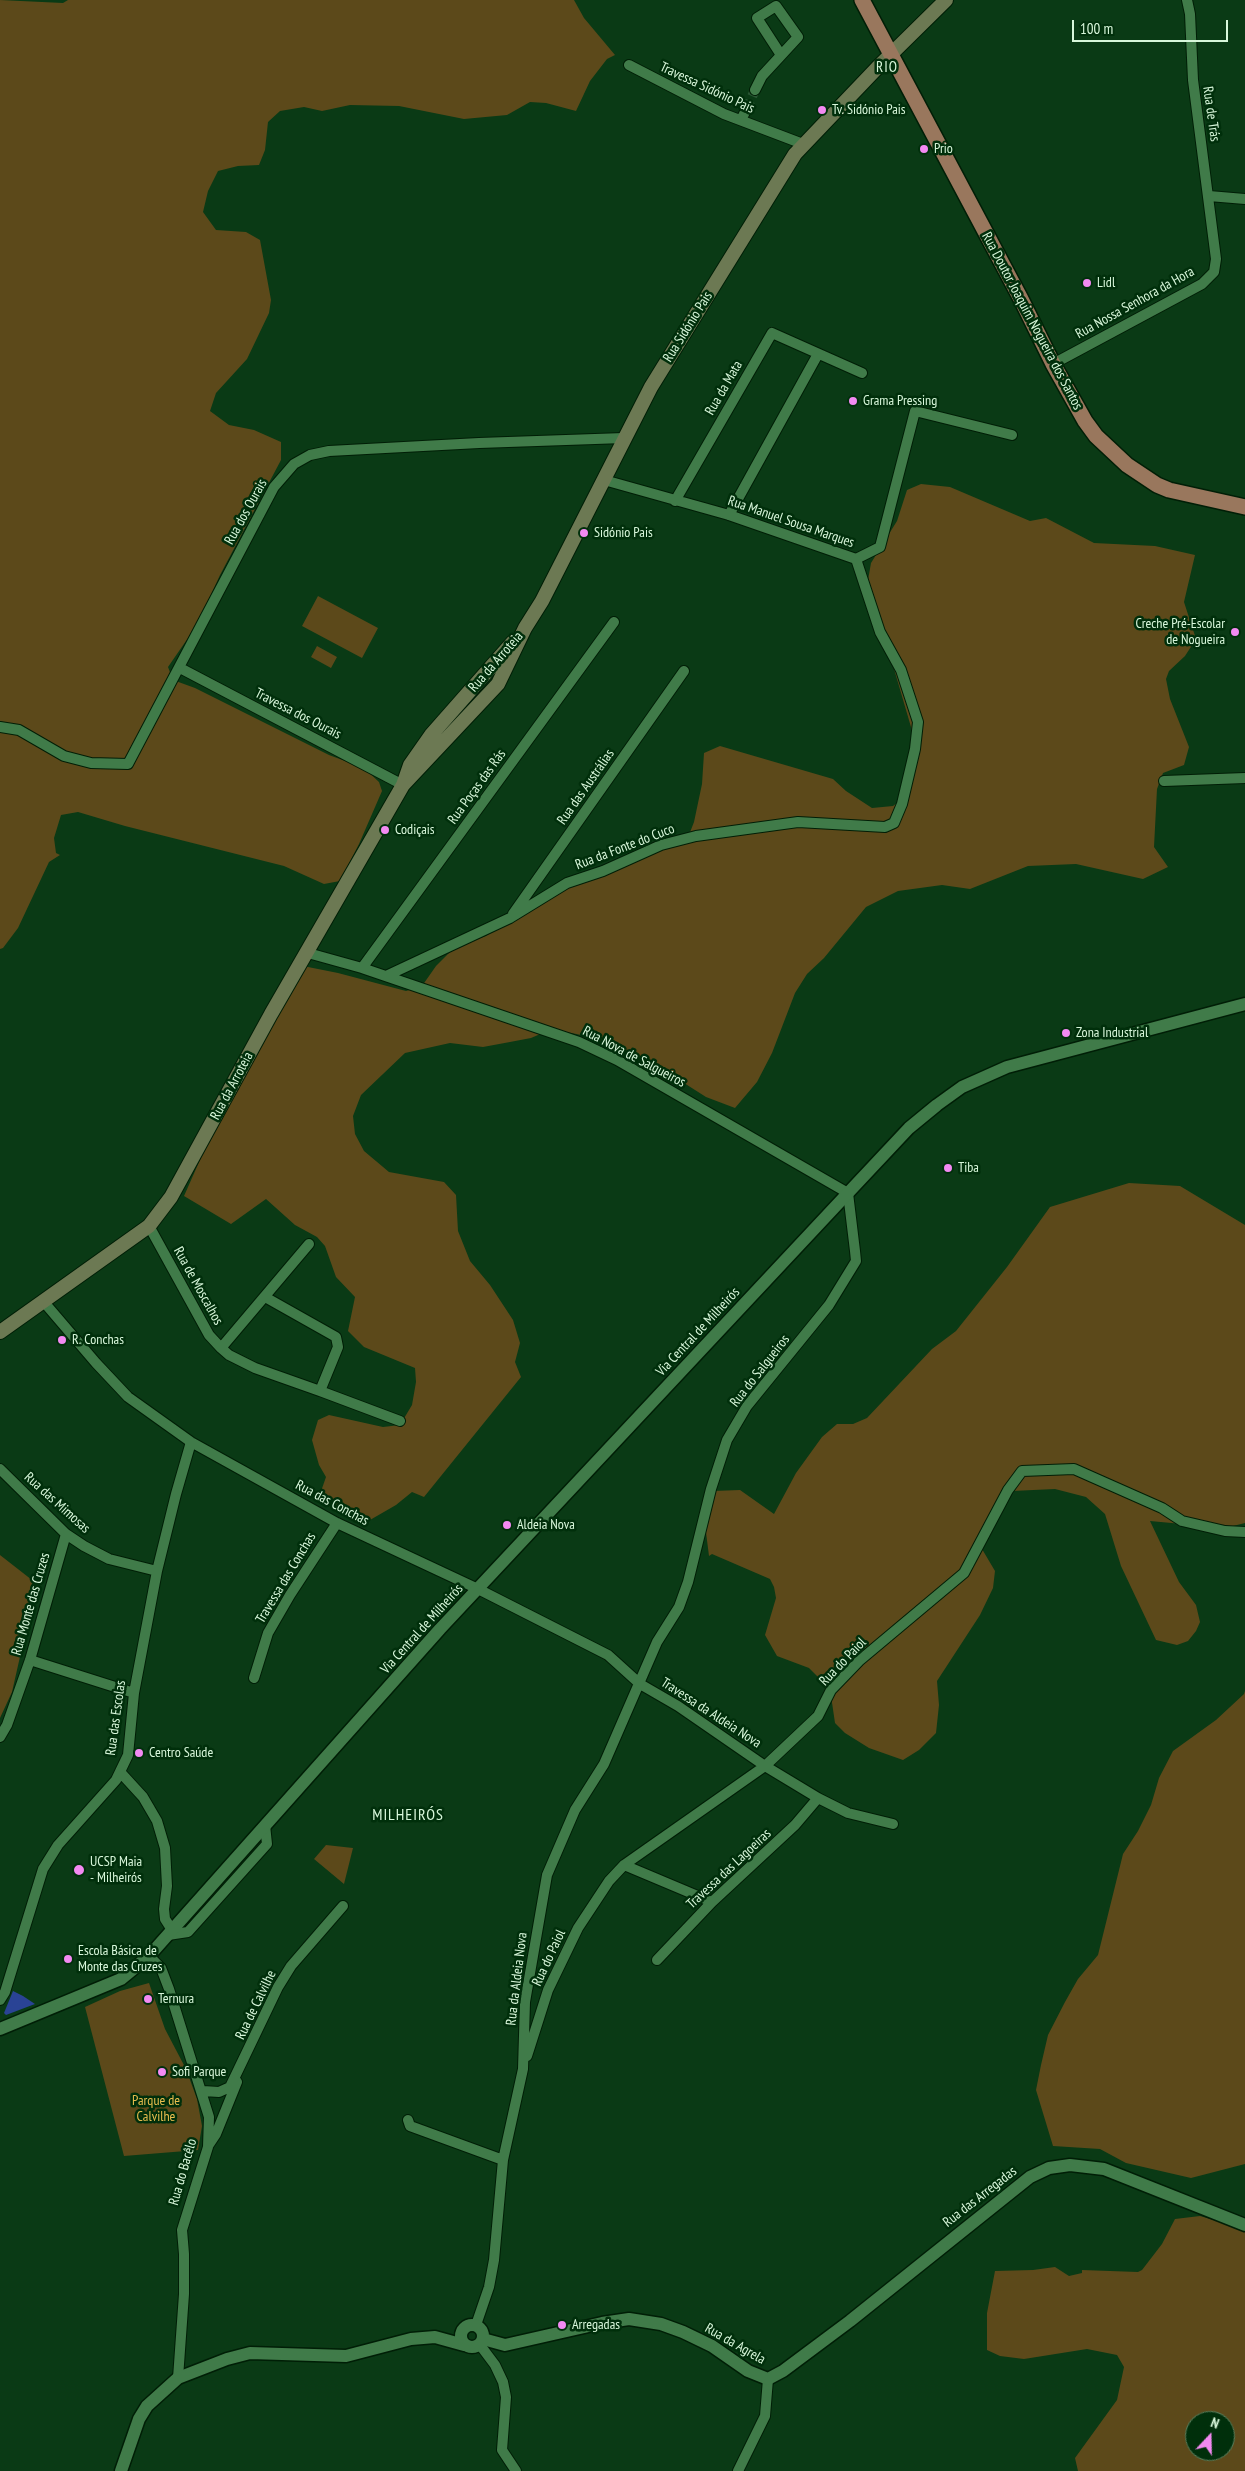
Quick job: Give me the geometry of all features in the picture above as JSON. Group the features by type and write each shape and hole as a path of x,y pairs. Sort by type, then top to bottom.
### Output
{"main road":[{"name":"Rua Doutor Joaquim Nogueira dos Santos","path":"862,0 1022,300 1053,364 1096,436 1127,465 1151,482 1169,490 1245,507"},
{"name":"Rua Sidónio Pais","path":"525,628 542,601 651,386 803,144 946,0"},
{"name":"Rua da Arroteia","path":"0,1332 149,1226 171,1197 270,1014 308,953 404,785 410,765 431,735 525,628"}],"street":[{"name":"Rua de Trás","path":"1187,0 1190,14 1192,80 1209,196"},
{"path":"755,90 762,76 798,37 776,6 757,18 781,55"},
{"name":"Travessa Sidónio Pais","path":"629,65 741,120 803,144"},
{"path":"741,120 746,110"},
{"path":"1209,196 1245,199"},
{"name":"Rua Nossa Senhora da Hora","path":"1053,364 1202,284 1214,272 1216,259 1209,196"},
{"name":"Rua da Mata","path":"675,501 772,333 862,372"},
{"path":"729,515 818,354"},
{"name":"Rua Manuel Sousa Marques","path":"604,480 729,515 856,559 880,547 914,411 1012,434"},
{"name":"Rua dos Ourais","path":"0,727 19,730 64,756 91,763 128,764 274,487 294,464 310,455 328,451 624,438"},
{"name":"Rua da Fonte do Cuco","path":"386,976 510,918 567,883 670,843 696,836 798,822 885,827 894,823 902,804 915,749 918,722 901,670 880,632 856,559"},
{"name":"Rua Poças das Rás","path":"362,968 614,622"},
{"name":"Travessa dos Ourais","path":"180,668 404,785"},
{"name":"Rua das Austrálias","path":"510,918 684,672"},
{"path":"1164,781 1245,778"},
{"name":"Rua Nova de Salgueiros","path":"308,953 386,976 586,1046 617,1060 848,1193"},
{"name":"Via Central de Milheirós","path":"2,2025 121,1979 149,1956 478,1589 909,1128 937,1105 962,1087 1007,1067 1245,1004"},
{"name":"Rua do Salgueiros","path":"640,1684 657,1642 678,1607 688,1582 711,1489 727,1440 747,1406 829,1305 856,1261 848,1193"},
{"name":"Rua de Moscalhos","path":"149,1226 209,1335 229,1355 247,1364 400,1421"},
{"path":"221,1348 309,1244"},
{"path":"265,1297 336,1337 338,1347 320,1391"},
{"name":"Rua das Conchas","path":"43,1301 128,1397 191,1442 337,1523 478,1589 608,1655 640,1684"},
{"name":"Rua das Escolas","path":"0,2000 5,1992 43,1869 58,1845 120,1773 128,1755 134,1693 157,1571 191,1442"},
{"name":"Rua das Mimosas","path":"0,1469 66,1534 109,1559 157,1571"},
{"name":"Rua do Paiol","path":"523,2069 548,1990 578,1928 609,1881 624,1865 765,1766 818,1716 831,1690 859,1661 964,1573 1008,1490 1022,1471 1074,1469 1162,1508 1182,1521 1225,1531 1245,1532"},
{"name":"Travessa das Conchas","path":"254,1678 268,1633 290,1595 337,1523"},
{"name":"Rua Monte das Cruzes","path":"0,1738 7,1725 30,1660 66,1534"},
{"path":"30,1660 134,1693"},
{"name":"Travessa da Aldeia Nova","path":"640,1684 678,1706 765,1766 818,1798 848,1813 894,1824"},
{"name":"Rua da Aldeia Nova","path":"476,2326 489,2287 494,2260 503,2160 523,2069 525,2002 547,1875 575,1810 604,1764 640,1684"},
{"path":"120,1773 143,1798 156,1821 166,1848 167,1886 164,1909 170,1932"},
{"name":"Travessa das Lagoeiras","path":"657,1960 712,1902 795,1826 818,1798"},
{"path":"624,1865 712,1902"},
{"name":"Rua de Calvilhe","path":"203,2091 219,2092 230,2087 238,2074 278,1987 291,1966 343,1906"},
{"name":"Rua do Bacêlo","path":"149,1956 161,1968 169,1989 203,2091 209,2117 208,2147 182,2230 184,2242 184,2286 178,2378"},
{"name":"Rua de Calvilhe","path":"208,2147 228,2106 238,2074"},
{"path":"207,2108 228,2106"},
{"path":"408,2120 410,2126 503,2160"},
{"name":"Rua das Arregadas","path":"768,2379 850,2321 1030,2177 1049,2168 1070,2166 1104,2169 1245,2225"},
{"name":"Rua da Agrela","path":"481,2342 505,2345 602,2323 629,2319 661,2324 683,2332 712,2346 748,2371 768,2379"},
{"path":"435,2337 440,2333 463,2329 469,2325 476,2326 483,2332 481,2342 503,2382 506,2397 502,2450 516,2471"},
{"path":"463,2329 460,2336 464,2345"},
{"path":"121,2471 139,2419 147,2406 178,2378 250,2353 346,2356 411,2339 435,2337 470,2348 481,2342"},
{"path":"738,2471 765,2416 768,2379"}],"green space":[{"path":"0,0 63,3 68,0 574,0 584,18 615,55 607,59 590,81 576,111 546,103 530,102 507,115 464,119 399,106 350,105 322,111 304,107 280,111 268,122 265,150 259,165 238,166 218,171 208,191 203,212 216,230 246,232 260,240 271,300 269,313 247,359 216,393 210,411 229,425 254,430 281,442 281,460 220,575 197,625 168,667 173,680 195,688 329,755 364,768 379,782 382,791 359,844 340,881 324,884 284,866 125,826 78,812 61,815 54,838 56,853 60,855 49,862 18,928 3,948 0,949"},
{"path":"921,484 950,487 1030,521 1046,518 1094,543 1155,546 1195,555 1184,602 1196,639 1185,656 1169,671 1166,679 1170,699 1189,747 1184,765 1163,773 1157,789 1154,847 1168,867 1143,879 1076,864 1028,866 970,889 942,885 898,891 866,907 824,958 807,974 795,993 772,1053 757,1082 735,1108 706,1097 651,1062 586,1036 552,1029 531,1038 483,1047 450,1043 405,1053 361,1095 353,1116 355,1134 364,1151 389,1172 444,1182 456,1195 458,1231 470,1261 490,1285 513,1320 520,1343 515,1362 521,1377 424,1497 412,1492 396,1505 370,1520 361,1521 335,1511 319,1497 326,1477 319,1465 312,1440 318,1420 329,1415 383,1427 400,1425 412,1405 416,1382 415,1368 364,1347 348,1331 355,1297 336,1277 325,1246 317,1237 295,1225 266,1199 231,1224 184,1196 211,1135 303,966 406,991 422,986 436,966 455,947 486,936 542,900 612,866 687,840 694,822 702,784 704,753 720,746 833,779 846,791 872,808 893,806 902,799 912,752 911,727 868,580 871,563 897,521 907,490"},
{"path":"318,596 378,628 362,658 302,626"},
{"path":"317,646 337,657 331,668 311,657"},
{"path":"1129,1183 1180,1186 1245,1225 1245,1523 1225,1528 1150,1521 1179,1582 1196,1605 1200,1622 1196,1631 1188,1641 1177,1645 1156,1640 1121,1566 1105,1514 1086,1497 1055,1489 1012,1491 982,1549 995,1571 993,1588 980,1615 937,1681 939,1705 936,1733 919,1750 903,1760 869,1748 845,1733 835,1723 830,1689 809,1668 777,1656 765,1635 776,1598 770,1579 712,1554 709,1556 702,1501 713,1491 740,1490 774,1514 796,1473 822,1437 837,1424 853,1424 867,1418 932,1349 956,1331 1007,1267 1050,1207"},
{"path":"0,1555 32,1580 34,1595 12,1692 0,1718"},
{"path":"1245,1691 1245,2164 1191,2178 1126,2163 1100,2149 1053,2146 1036,2090 1048,2035 1078,1979 1098,1955 1123,1854 1138,1831 1151,1805 1159,1778 1173,1751 1216,1720"},
{"path":"326,1845 353,1848 344,1884 314,1859"},
{"name":"Parque de Calvilhe","path":"149,1983 165,2029 186,2069 197,2099 202,2126 198,2150 124,2156 85,2007 120,1991"},
{"path":"1200,2216 1245,2229 1245,2471 1078,2471 1075,2458 1117,2400 1124,2367 1117,2355 1087,2349 1024,2359 1000,2356 987,2350 987,2313 995,2271 1033,2270 1055,2267 1069,2276 1082,2273 1082,2270 1138,2272 1142,2270 1162,2244 1175,2219"}],"water":[{"path":"13,1991 35,2004 6,2015 4,2013"}],"tunnel":[{"path":"746,110 755,90"}],"place":[{"name":"Tv. Sidónio Pais","path":"822,110"},
{"name":"Prio","path":"924,149"},
{"name":"Lidl","path":"1087,283"},
{"name":"Grama Pressing","path":"853,401"},
{"name":"Sidónio Pais","path":"584,533"},
{"name":"Creche Pré-Escolar de Nogueira","path":"1235,632"},
{"name":"Codiçais","path":"385,830"},
{"name":"Zona Industrial","path":"1066,1033"},
{"name":"Tiba","path":"948,1168"},
{"name":"R. Conchas","path":"62,1340"},
{"name":"Aldeia Nova","path":"507,1525"},
{"name":"Centro Saúde","path":"139,1753"},
{"name":"UCSP Maia - Milheirós","path":"79,1870"},
{"name":"Escola Básica de Monte das Cruzes","path":"68,1959"},
{"name":"Ternura","path":"148,1999"},
{"name":"Sofi Parque","path":"162,2072"},
{"name":"Arregadas","path":"562,2325"}],"district":[{"name":"RIO","path":"887,68"},
{"name":"MILHEIRÓS","path":"408,1815"}]}
